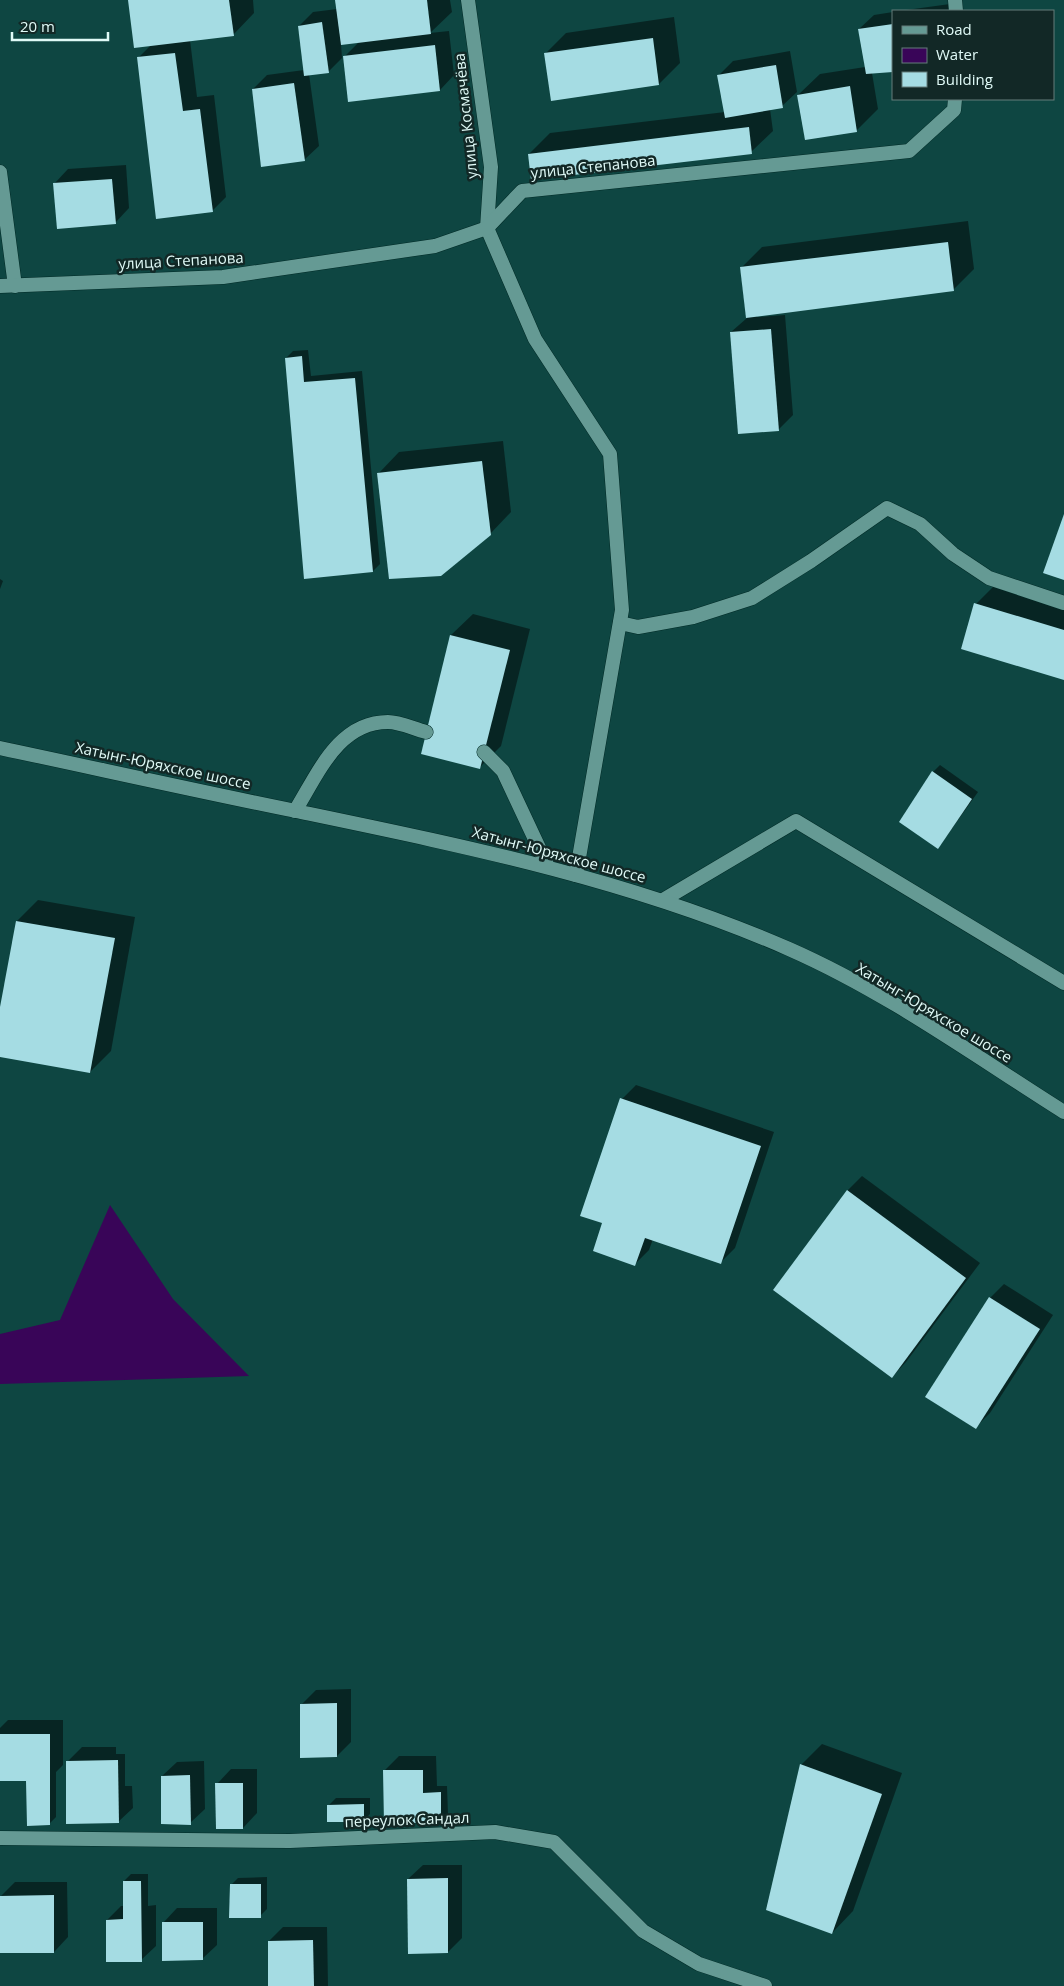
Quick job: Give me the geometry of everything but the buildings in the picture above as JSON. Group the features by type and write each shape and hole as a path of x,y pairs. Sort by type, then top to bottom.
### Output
{"street":[{"name":"улица Космачёва","path":"468,0 491,167 488,228"},
{"name":"улица Степанова","path":"0,286 223,277 435,246 488,228 522,191 909,151 954,104"},
{"path":"0,172 15,286"},
{"path":"488,228 535,339 610,454 622,610 576,875"},
{"path":"620,623 638,627 693,617 752,598 811,561 887,508 920,524 953,554 990,578 1064,603"},
{"path":"295,811 338,742 367,724 390,722 426,732"},
{"name":"Хатынг-Юряхское шоссе","path":"0,748 433,839 548,867 663,900 791,950 880,996 1064,1112"},
{"path":"484,752 503,771 548,867"},
{"path":"663,900 796,821 1064,983"},
{"name":"переулок Сандал","path":"0,1838 290,1841 495,1832 554,1842 643,1931 699,1964 765,1986"}],"water":[{"path":"110,1205 173,1299 249,1376 0,1384 0,1334 60,1320"}]}
